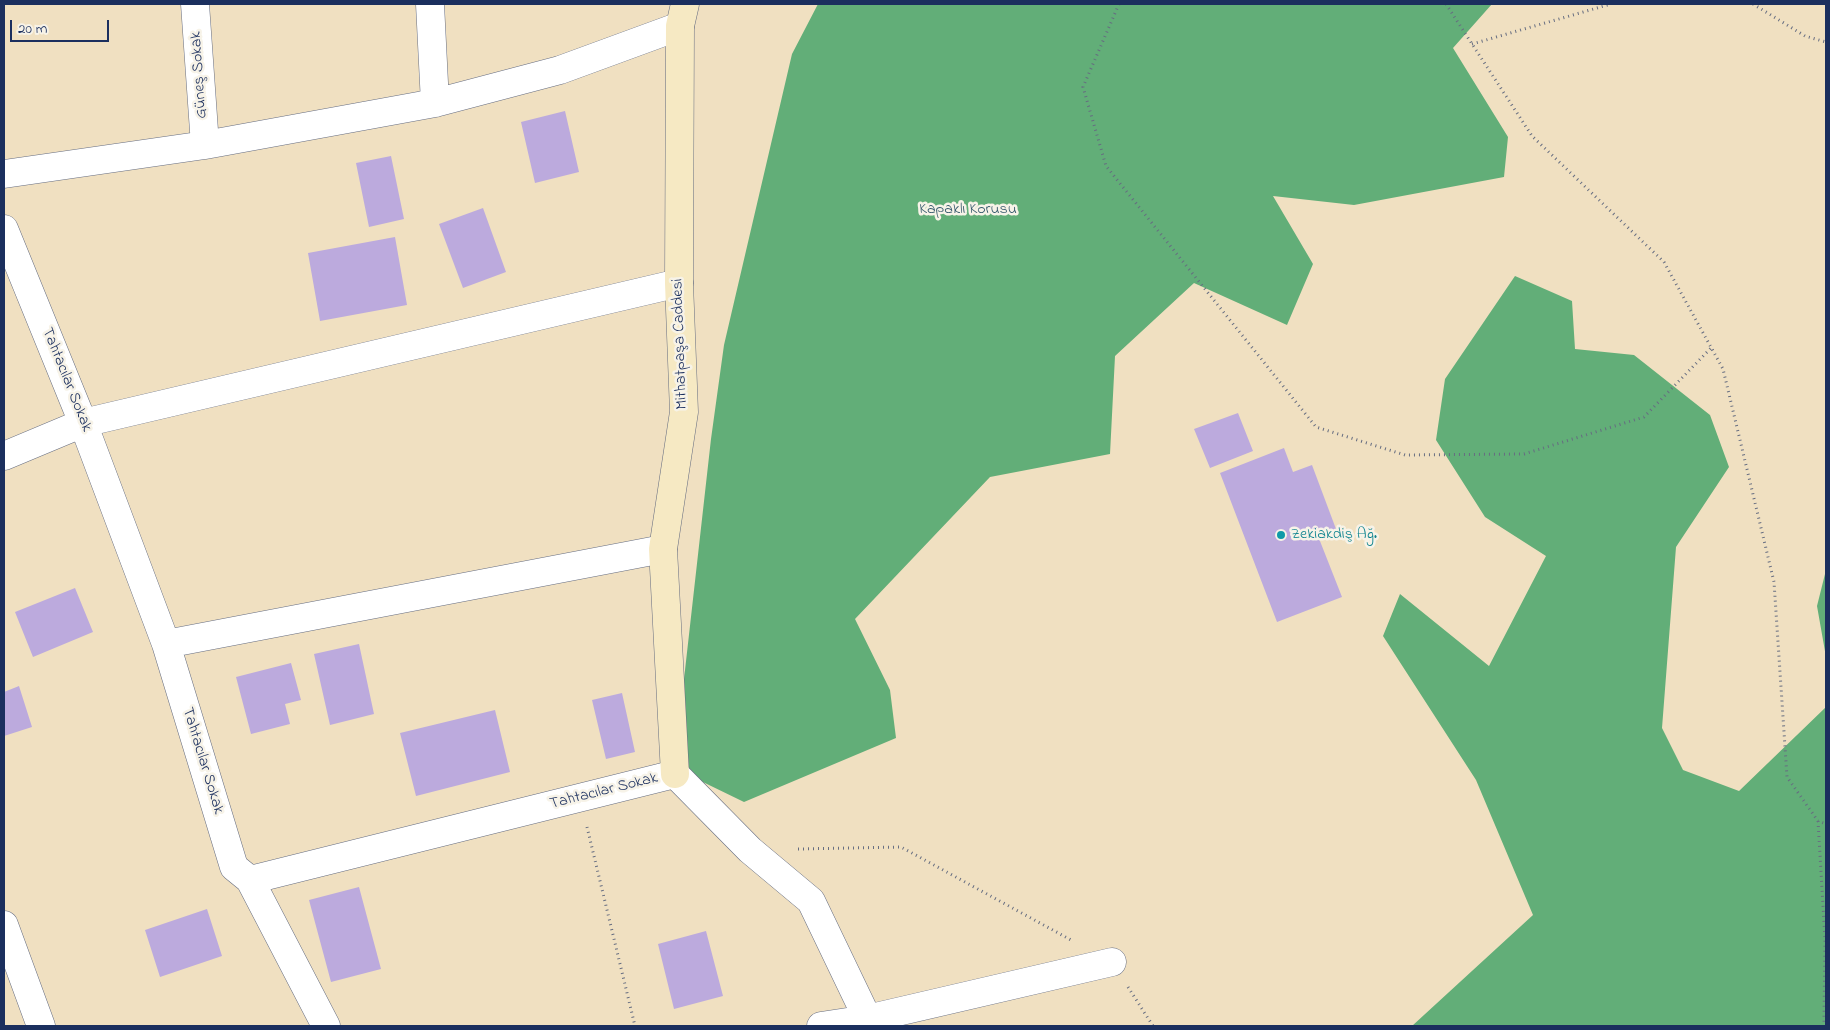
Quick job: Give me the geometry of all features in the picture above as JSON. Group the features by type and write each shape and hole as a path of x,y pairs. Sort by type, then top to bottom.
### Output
{"street":[{"name":"Güneş Sokak","path":"195,4 205,145"},
{"path":"430,4 435,103"},
{"path":"4,174 205,145 435,103 560,70 683,15"},
{"name":"Mithatpaşa Caddesi","path":"675,774 663,549 684,412 679,283 683,15"},
{"name":"Tahtacılar Sokak","path":"4,229 15,287 83,423 166,644 234,867 250,880 675,774"},
{"path":"4,456 83,423 679,283"},
{"path":"166,644 663,549"},
{"path":"675,774 750,850 811,901 869,1022"},
{"path":"250,880 326,1026"},
{"path":"4,925 41,1026"},
{"path":"821,1026 869,1022 1112,962"}],"path":[{"path":"1119,4 1083,87 1106,166 1316,427 1405,455 1524,454 1644,417 1711,348"},
{"path":"1446,4 1532,136 1664,262 1723,370 1774,582 1787,777 1818,821 1825,938 1824,1026"},
{"path":"1472,44 1611,4"},
{"path":"1754,4 1805,36 1826,42"},
{"path":"580,798 635,1026"},
{"path":"1818,821 1826,824"},
{"path":"797,849 901,847 1112,962 1153,1026"}],"green space":[{"name":"Kapaklı Korusu","path":"818,4 1492,4 1453,48 1508,137 1504,177 1354,205 1273,196 1313,264 1287,325 1194,283 1115,356 1110,454 990,477 855,619 890,690 896,738 744,802 674,768 711,439 724,345 792,54"},
{"path":"1515,276 1572,301 1575,349 1634,355 1710,415 1729,467 1676,547 1662,728 1683,770 1739,791 1826,707 1826,1026 1412,1026 1533,915 1476,780 1383,636 1400,594 1489,666 1546,556 1485,517 1436,440 1445,379"},
{"path":"1826,570 1826,657 1817,606"}],"building":[{"path":"565,111 579,172 535,183 521,122"},
{"path":"391,156 404,219 369,227 356,163"},
{"path":"483,208 506,272 463,288 439,224"},
{"path":"395,237 407,305 320,321 308,253"},
{"path":"1238,413 1253,451 1210,468 1194,429"},
{"name":"Zekiakdiş Ağ.","path":"1284,448 1293,472 1312,465 1336,529 1318,536 1342,597 1277,622 1220,473"},
{"path":"75,588 93,632 33,657 15,612"},
{"path":"359,644 374,714 330,725 314,654"},
{"path":"291,663 301,700 285,704 290,724 251,734 236,677"},
{"path":"19,686 32,727 4,736 4,692"},
{"path":"622,693 635,752 606,759 592,700"},
{"path":"495,710 510,772 416,796 400,733"},
{"path":"359,887 381,969 331,982 309,900"},
{"path":"207,909 222,956 160,977 145,930"},
{"path":"706,931 723,996 674,1009 658,944"}],"place":[{"name":"Zekiakdiş Ağ.","path":"1281,535"}]}
